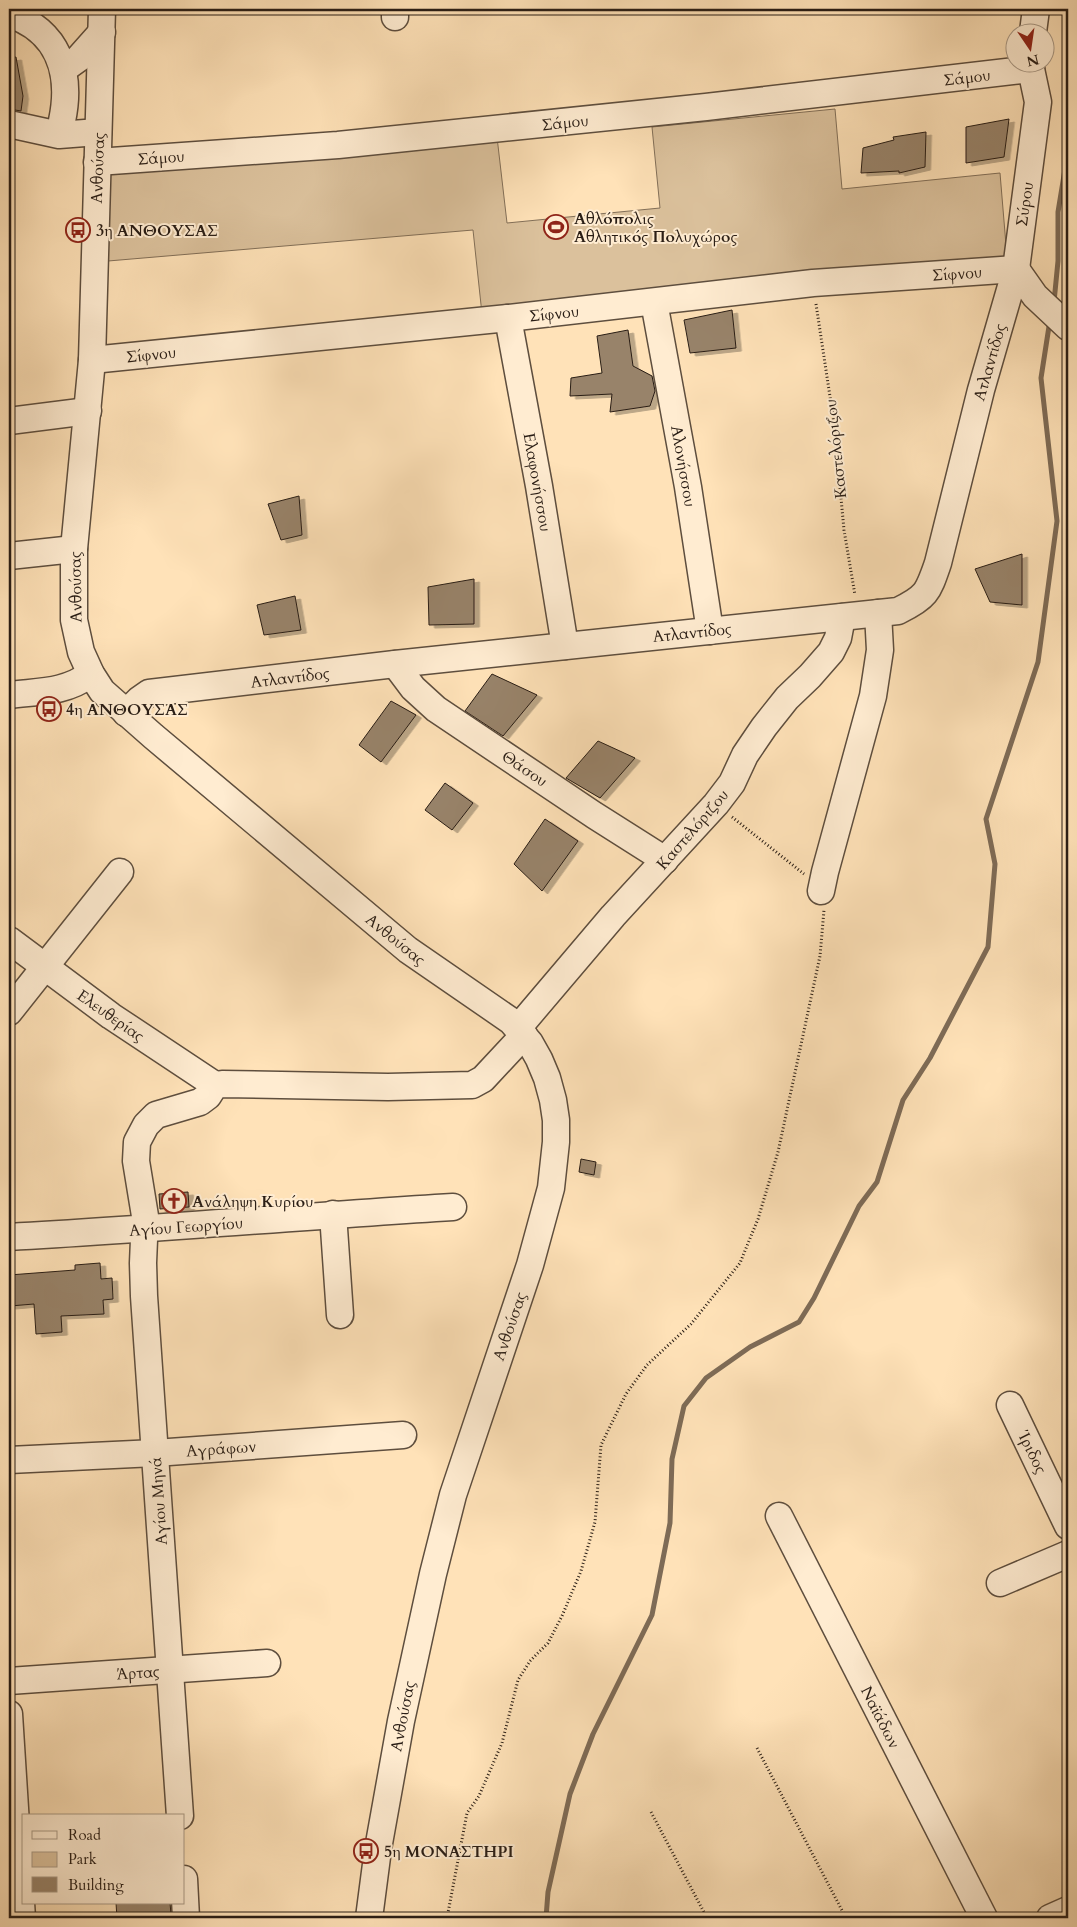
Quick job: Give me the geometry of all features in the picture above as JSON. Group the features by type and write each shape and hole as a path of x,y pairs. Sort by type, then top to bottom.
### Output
{"street":[{"path":"1034,22 1036,9"},
{"path":"9,14 28,22 53,46 65,81 99,123 59,135 9,124"},
{"path":"62,121 65,81 102,15"},
{"name":"Ανθούσας","path":"102,15 92,360 74,549 74,620 81,652 91,674 102,691 126,713 396,941 421,961 501,1013 521,1032 539,1059 547,1078 556,1120 556,1142 551,1188 524,1281 453,1495 433,1574 399,1730 378,1849 369,1918"},
{"name":"Σάμου","path":"97,162 338,145 696,108 1004,69"},
{"name":"Σύρου","path":"1016,269 1038,102 1032,72"},
{"path":"1016,269 1035,296 1068,327"},
{"name":"Σίφνου","path":"92,360 508,318 813,283 1016,269"},
{"name":"Ατλαντίδος","path":"126,713 138,700 149,693 395,664 898,611 918,601 930,586 938,563 981,390 1016,269"},
{"name":"Αλονήσσου","path":"654,302 688,487 710,631"},
{"name":"Ελαφονήσσου","path":"508,318 540,486 565,646"},
{"path":"9,420 88,410"},
{"path":"9,556 74,549"},
{"path":"821,891 873,696 880,650 860,615"},
{"name":"Καστελόριζου","path":"216,1085 232,1083 388,1087 472,1085 483,1079 613,916 716,804 732,783 745,755 770,720 787,698 831,652 838,638 860,615"},
{"name":"Θάσου","path":"395,664 413,688 436,709 594,815 665,860"},
{"path":"9,695 65,689 91,674"},
{"path":"9,1012 120,872"},
{"name":"Ελευθερίας","path":"9,940 132,1031 216,1085"},
{"name":"Αγίου Μηνά","path":"180,1814 143,1274 146,1230 136,1161 136,1147 146,1125 154,1117 162,1112 200,1102 208,1096 216,1085"},
{"name":"Αγίου Γεωργίου","path":"9,1237 146,1230 333,1214 453,1208"},
{"path":"333,1214 340,1315"},
{"name":"Ίριδος","path":"1010,1405 1068,1526"},
{"name":"Αγράφων","path":"9,1460 155,1453 403,1435"},
{"name":"Ναϊάδων","path":"779,1516 984,1918"},
{"path":"1000,1583 1068,1554"},
{"name":"Άρτας","path":"9,1681 267,1663"},
{"path":"9,1714 22,1918"},
{"path":"185,1898 186,1918"},
{"path":"1050,1918 1068,1910"}],"path":[{"name":"Καστελόριζου","path":"813,283 834,423 844,530 860,615"},
{"path":"446,1918 467,1813 479,1796 502,1743 518,1680 530,1661 548,1643 582,1571 595,1522 601,1445 626,1394 647,1365 691,1324 740,1263 758,1219 778,1152 820,956 824,911 821,891 782,856 716,804"},
{"path":"757,1748 846,1918"},
{"path":"651,1812 707,1918"}],"green space":[{"name":"Αθλόπολις Αθλητικός Πολυχώρος","path":"835,109 842,189 1000,173 1007,257 482,314 473,230 108,261 110,170 497,137 507,223 660,208 652,127"}],"building":[{"path":"16,57 23,96 21,111 9,109 9,58"},
{"path":"1009,119 1004,157 966,163 966,127"},
{"path":"926,132 925,167 899,173 899,171 861,173 863,148 894,140 893,137"},
{"path":"732,310 736,348 690,353 684,320"},
{"path":"628,330 633,366 652,376 655,391 650,406 610,412 612,394 570,396 571,378 602,373 597,336"},
{"path":"299,496 302,535 281,540 268,504"},
{"path":"1022,554 1022,605 990,602 975,569"},
{"path":"474,579 474,624 429,625 428,587"},
{"path":"295,596 301,630 264,635 257,605"},
{"path":"492,674 537,695 503,736 465,711"},
{"path":"391,701 416,715 381,762 359,745"},
{"path":"598,741 635,758 600,798 566,778"},
{"path":"445,783 473,803 452,830 425,810"},
{"path":"545,819 578,841 542,891 514,864"},
{"path":"581,1159 596,1162 594,1175 579,1172"},
{"name":"Ανάληψη Κυρίου","path":"188,1192 189,1207 160,1209 159,1194"},
{"path":"100,1263 101,1279 112,1278 113,1299 103,1300 104,1314 61,1316 62,1332 36,1334 34,1304 10,1306 9,1275 75,1270 75,1265"},
{"path":"116,1904 170,1904 171,1914 117,1918"}],"waterway":[{"path":"1054,302 1058,261 1058,212 1068,151"},
{"path":"546,1918 548,1892 570,1794 593,1734 652,1615 670,1523 672,1459 684,1406 706,1378 750,1347 799,1322 814,1298 859,1206 877,1182 903,1100 930,1058 988,947 995,864 986,819 1038,662 1057,521 1041,378 1050,320"}],"place":[{"name":"Αθλόπολις Αθλητικός Πολυχώρος","path":"556,227"},
{"name":"3η ΑΝΘΟΥΣΑΣ","path":"78,230"},
{"name":"4η ΑΝΘΟΥΣΑΣ","path":"49,709"},
{"name":"Ανάληψη Κυρίου","path":"174,1201"},
{"name":"5η ΜΟΝΑΣΤΗΡΙ","path":"366,1851"}]}
